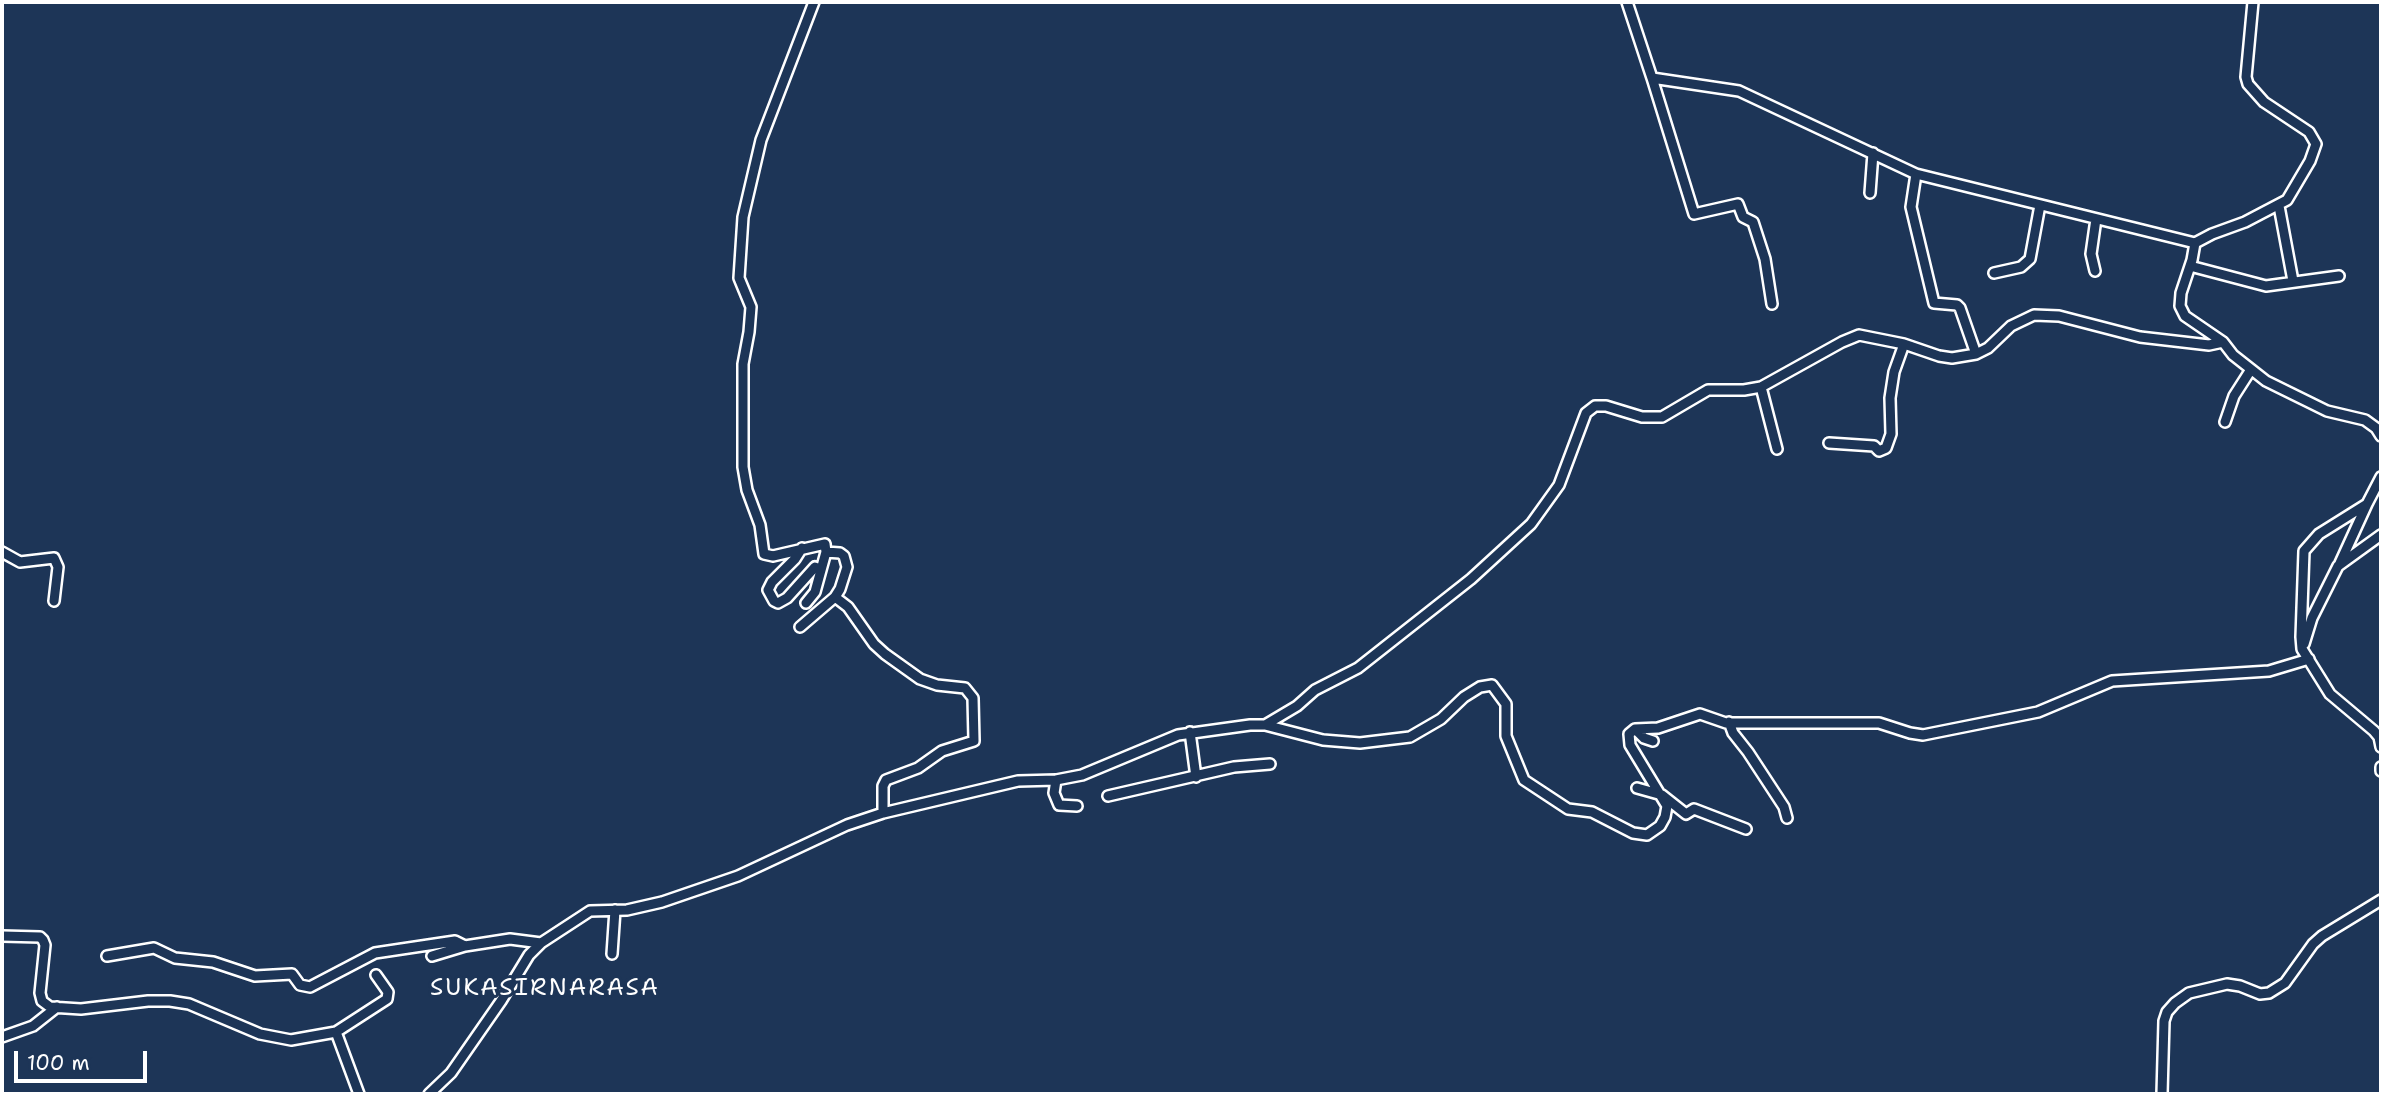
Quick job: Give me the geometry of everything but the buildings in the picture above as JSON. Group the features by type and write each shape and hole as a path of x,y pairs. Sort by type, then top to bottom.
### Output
{"street":[{"path":"806,603 816,592 825,544 773,556 764,554 760,525 747,490 743,467 743,364 751,307 739,278 743,217 761,141 784,74 814,2"},
{"path":"1627,2 1693,214 1738,204 1742,216 1753,222 1765,259 1772,304"},
{"path":"1652,78 1739,91 1916,174 2195,243 2279,206 2292,194 2316,144 2309,132 2264,102 2248,84 2246,77 2253,2"},
{"path":"1870,193 1873,153"},
{"path":"1916,174 1911,207 1934,303 1957,305 1960,308 1976,354"},
{"path":"1994,273 2021,267 2030,260 2040,205"},
{"path":"2279,206 2293,281"},
{"path":"2095,271 2091,254 2096,219"},
{"path":"2195,243 2181,293 2181,310 2185,316 2223,342 2250,371 2327,411 2365,420 2376,428 2381,436"},
{"path":"2190,266 2266,286 2339,276"},
{"path":"1265,725 1297,706 1315,690 1357,668 1471,579 1521,534 1549,503 1590,409 1595,406 1606,406 1654,418 1670,414 1708,390 1761,387 1859,335 1904,344 1939,356 1952,358 1976,354 1994,343 2011,326 2034,315 2059,316 2140,337 2209,345 2223,342"},
{"path":"1829,443 1874,446 1879,451 1886,448 1891,434 1890,398 1894,372 1904,344"},
{"path":"2225,422 2234,396 2250,371"},
{"path":"1761,387 1777,449"},
{"path":"2302,649 2312,618 2381,477"},
{"path":"2367,504 2319,534 2304,551 2302,649 2330,694 2374,731 2379,737 2381,747"},
{"path":"2338,566 2381,535"},
{"path":"802,548 772,582 768,590 774,601 778,603 788,598 815,568 821,570"},
{"path":"2,552 20,562 54,558 58,567 54,601"},
{"path":"800,627 835,597 846,567 846,560 840,553 825,552"},
{"path":"835,597 848,607 868,636 885,654 928,683 965,688 973,698 974,741 942,751 918,768 886,780 883,786 883,813"},
{"path":"429,1094 451,1073 515,981 529,955 541,943 590,911 615,910 662,902 738,876 847,825 883,813 1018,781 1056,780 1082,775 1178,734 1265,725 1323,740 1360,743 1410,737 1441,719 1464,696 1480,687 1492,685 1506,705 1506,736 1521,776 1527,783 1563,806 1592,812 1633,833 1647,835 1655,831 1665,817 1667,806 1630,745 1629,734 1635,730 1658,728 1694,714 1729,722 1879,723 1923,735 2038,712 2112,681 2269,671 2309,659"},
{"path":"1729,722 1733,733 1784,807 1787,818"},
{"path":"1635,730 1644,738 1653,741"},
{"path":"1190,732 1196,777"},
{"path":"1108,796 1234,767 1270,764"},
{"path":"1056,780 1054,793 1059,804 1077,806"},
{"path":"1637,788 1662,795 1686,814 1694,809 1746,829"},
{"path":"2162,1094 2164,1021 2167,1012 2175,1003 2196,991 2227,984 2260,994 2277,990 2285,983 2312,944 2331,929 2381,900"},
{"path":"612,954 615,910"},
{"path":"2,936 40,937 43,940 45,945 40,993 43,1001 50,1007 81,1009 170,1001 189,1004 251,1031 291,1040 336,1032 388,998 388,992 376,975"},
{"path":"432,956 466,946 519,938 541,943"},
{"path":"107,956 154,948 175,958 213,962 255,976 292,974 300,985 310,987 375,953 455,941 466,946"},
{"path":"2,1037 33,1026 57,1007"},
{"path":"336,1032 359,1094"}],"district":[{"name":"SUKASIRNARASA","path":"545,989"}]}
